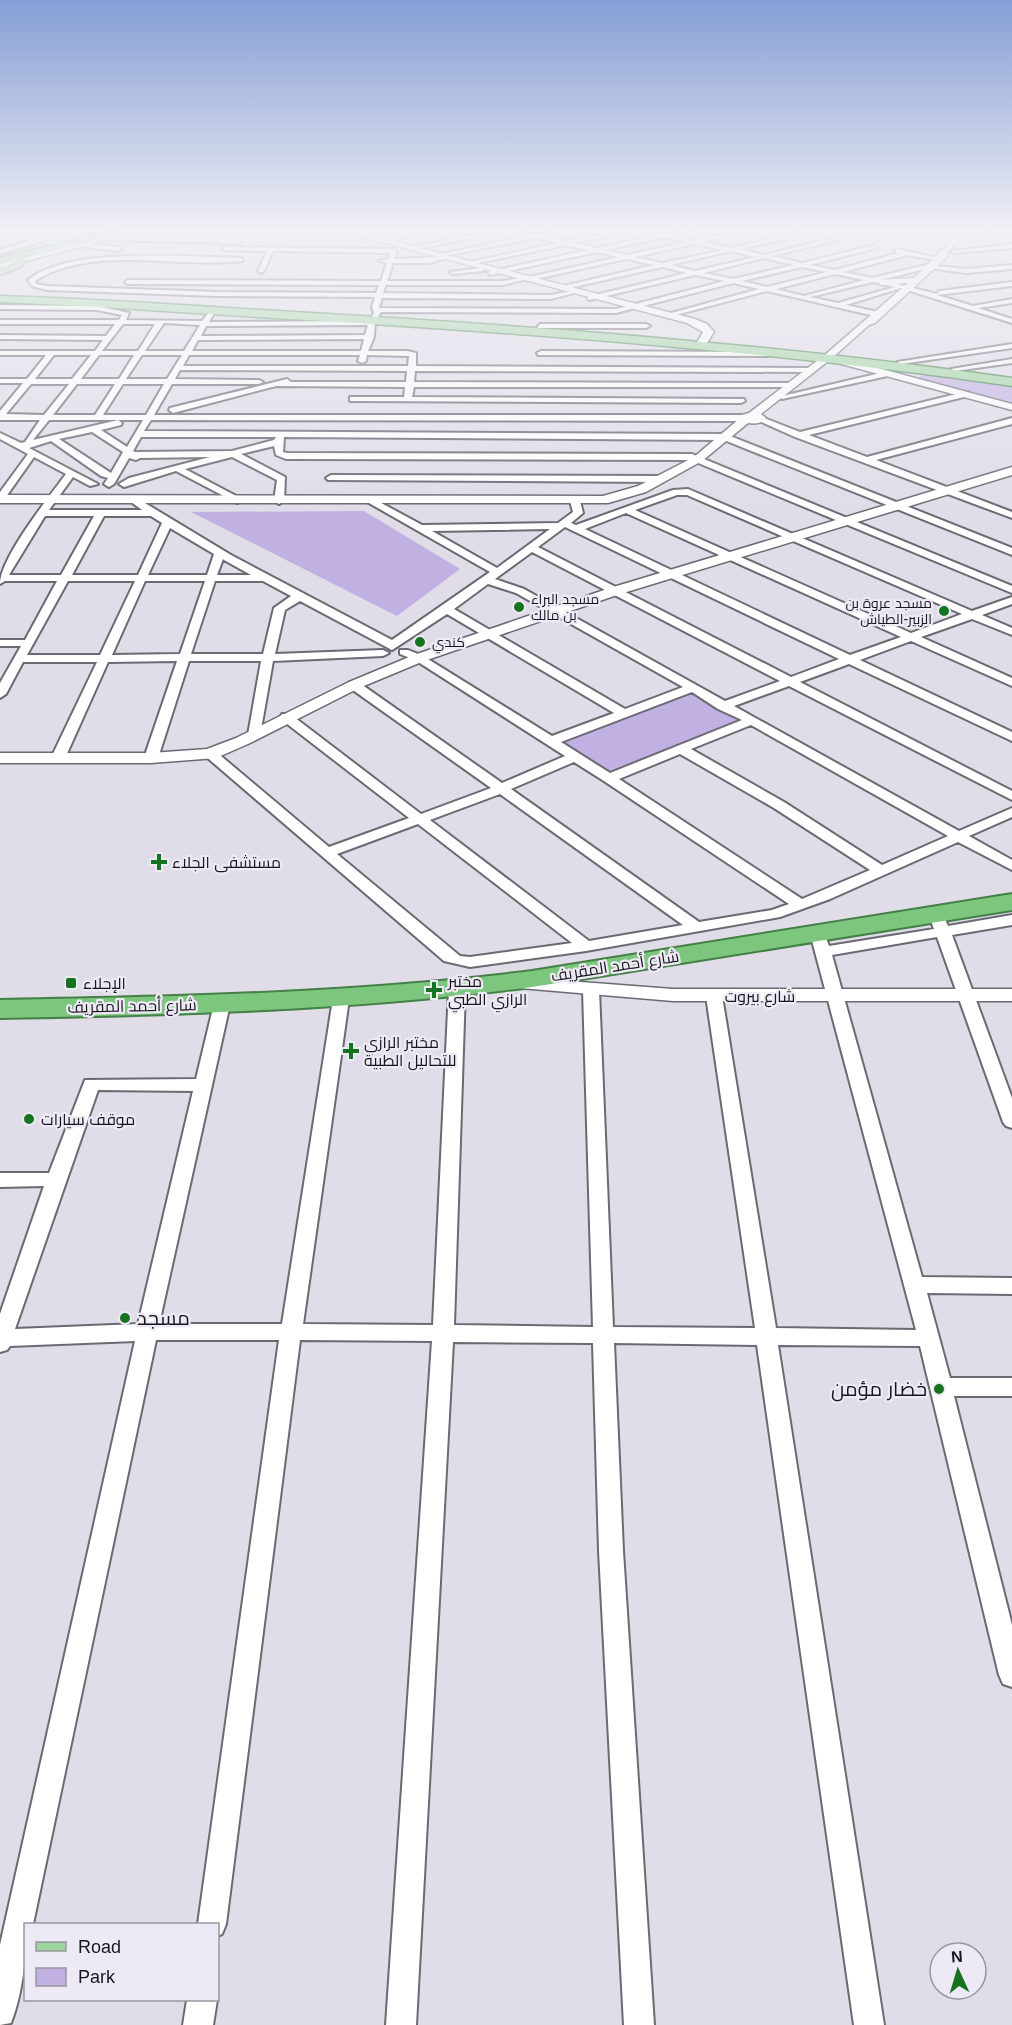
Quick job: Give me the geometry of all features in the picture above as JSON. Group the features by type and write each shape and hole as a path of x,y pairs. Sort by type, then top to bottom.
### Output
{"highway":[{"name":"شارع أحمد المقريف","path":"0,992 173,991 320,986 483,974 1012,891"},
{"name":"شارع أحمد المقريف","path":"0,1008 222,1004 341,999 457,989 821,942 940,922 1012,902"}],"main road":[{"path":"416,324 540,337 686,336"},
{"path":"679,324 686,336"},
{"path":"698,324 705,339 728,350 858,351 880,360 955,369 1012,380"},
{"path":"540,337 643,331 803,352"},
{"path":"837,352 1012,380"}],"street":[{"path":"1,354 30,324"},
{"path":"121,324 29,440 0,499 575,501 613,499 642,489 698,459 873,324"},
{"path":"98,416 159,324"},
{"path":"59,488 111,480 129,454 137,434 203,324"},
{"path":"327,501 331,478 373,324"},
{"path":"540,324 552,501"},
{"path":"0,337 109,338"},
{"path":"195,338 370,337"},
{"path":"540,337 728,350 725,356 729,369 744,408 751,417"},
{"path":"901,362 1012,346"},
{"path":"837,352 889,373 1012,407"},
{"path":"0,417 52,353"},
{"path":"1,354 410,354 413,356 408,400"},
{"path":"261,386 275,354"},
{"path":"955,369 1010,362"},
{"path":"177,368 812,370"},
{"path":"277,384 330,368"},
{"path":"777,398 889,373"},
{"path":"0,381 215,382 261,386"},
{"path":"205,402 215,382"},
{"path":"27,448 53,439 261,386 277,384 793,385"},
{"path":"468,384 469,417"},
{"path":"798,435 965,394"},
{"path":"353,399 741,401"},
{"path":"0,417 751,417 1012,515"},
{"path":"867,460 1012,421"},
{"path":"94,429 161,473"},
{"path":"137,434 279,438 344,435 725,437 1012,552"},
{"path":"0,436 93,484"},
{"path":"53,439 111,480 124,484 233,454 279,438"},
{"path":"279,438 279,453 282,456 549,455 698,459 1012,590"},
{"path":"129,454 233,454 282,478 279,501"},
{"path":"409,456 410,478"},
{"path":"178,469 237,500"},
{"path":"0,758 151,758 210,754 254,735 354,685 418,658 556,613 615,591 1012,471"},
{"path":"1,579 42,513 71,473"},
{"path":"331,478 662,479"},
{"path":"117,499 124,484"},
{"path":"642,489 661,497"},
{"path":"578,528 676,492 688,492 1012,632"},
{"path":"132,500 219,554 301,596 393,649 418,658 609,778 801,905"},
{"path":"372,501 423,528 492,576 556,613 1012,866"},
{"path":"20,659 349,657 393,649 578,513 580,510 575,501"},
{"path":"629,511 1012,682"},
{"path":"42,513 152,513"},
{"path":"0,694 5,677 20,659 100,514"},
{"path":"58,758 167,523"},
{"path":"423,528 561,525 578,528 1012,737"},
{"path":"532,548 1012,796"},
{"path":"151,758 219,554"},
{"path":"1,579 268,578"},
{"path":"254,735 268,657 280,608 301,596"},
{"path":"722,706 1012,600"},
{"path":"447,609 623,713"},
{"path":"0,643 28,643"},
{"path":"354,685 548,820 696,927"},
{"path":"549,742 692,688"},
{"path":"286,717 586,946"},
{"path":"609,778 752,721"},
{"path":"683,750 779,805 880,870"},
{"path":"210,754 450,958 457,961 483,961 586,946 775,914 801,905 1012,812"},
{"path":"327,853 501,789 574,757"},
{"path":"1012,920 940,922 1012,1122"},
{"path":"821,942 929,1338 1012,1675"},
{"name":"شارع بيروت","path":"508,982 591,990 714,996 1012,995"},
{"path":"401,2025 443,1334 457,989"},
{"path":"591,990 611,1551 639,2025"},
{"path":"714,996 869,2025"},
{"path":"212,1923 291,1332 341,999"},
{"path":"0,2012 3,1982 222,1004"},
{"path":"204,1085 91,1084 1,1340 147,1332 929,1338"},
{"path":"0,1180 56,1179"},
{"path":"915,1285 1012,1286"},
{"path":"942,1388 1012,1387"},
{"path":"198,2025 202,2001"}],"green space":[{"path":"929,372 1012,386 1012,405 915,379"},
{"path":"364,511 460,569 397,616 191,512"},
{"path":"692,689 751,721 609,778 550,742"}],"place":[{"name":"مسجد البراء بن مالك","path":"519,607"},
{"name":"مسجد عروة بن الزبير-الطياش","path":"944,611"},
{"name":"كندي","path":"420,642"},
{"name":"مستشفى الجلاء","path":"159,862"},
{"name":"الإجلاء","path":"71,983"},
{"name":"مختبر الرازي الطبي","path":"434,990"},
{"name":"مختبر الرازي للتحاليل الطبية","path":"351,1051"},
{"name":"موقف سيارات","path":"29,1119"},
{"name":"مسجد","path":"125,1318"},
{"name":"خضار مؤمن","path":"939,1389"}]}
